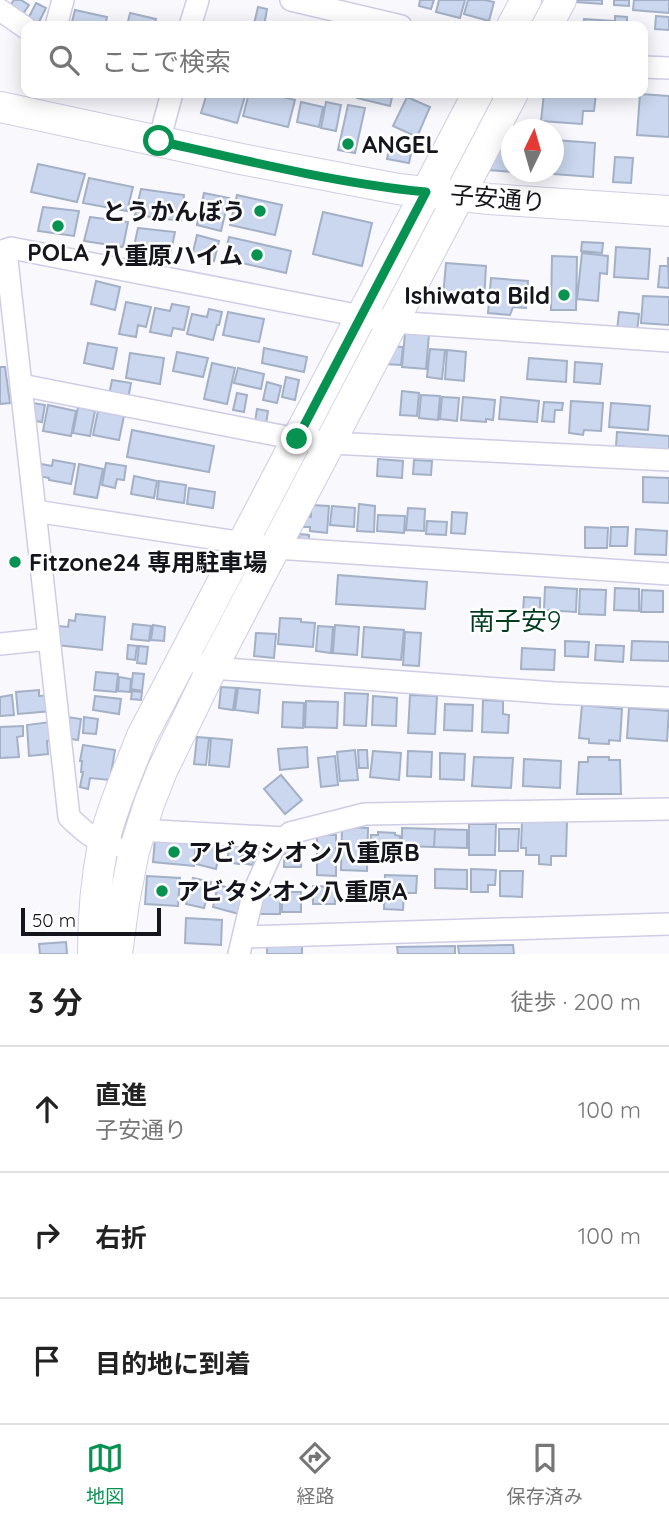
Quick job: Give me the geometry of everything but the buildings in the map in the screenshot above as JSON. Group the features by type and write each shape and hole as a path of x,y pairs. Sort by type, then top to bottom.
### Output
{"street":[{"path":"57,21 62,0"},
{"path":"192,21 198,0"},
{"path":"291,0 380,21"},
{"path":"515,21 526,0"},
{"path":"550,21 561,0"},
{"path":"0,10 21,25"},
{"path":"648,67 669,68"},
{"path":"159,141 171,98"},
{"path":"93,954 98,874 104,844 123,783 142,736 475,98"},
{"path":"117,954 137,840 162,771 212,668 510,98"},
{"name":"子安通り","path":"0,107 334,178 398,189 669,211"},
{"path":"285,838 137,840 104,844 80,829 69,817 3,251 11,248 392,322 669,341"},
{"path":"20,385 297,439 331,443 669,460"},
{"path":"35,511 276,548 669,574"},
{"path":"0,644 49,639"},
{"path":"181,661 212,668 555,693 669,698"},
{"path":"669,808 365,814 290,833 274,847 254,891 241,946 669,924"}],"place":[{"name":"ANGEL","path":"348,144"},
{"name":"とうかんぼう","path":"260,211"},
{"name":"POLA","path":"58,226"},
{"name":"八重原ハイム","path":"257,255"},
{"name":"Ishiwata Bild","path":"564,295"},
{"name":"Fitzone24 専用駐車場","path":"15,562"},
{"name":"アビタシオン八重原B","path":"174,852"},
{"name":"アビタシオン八重原A","path":"162,891"}],"district":[{"name":"南子安9","path":"515,620"}],"route":[{"path":"159,141 334,178 426,192 297,439"}]}
